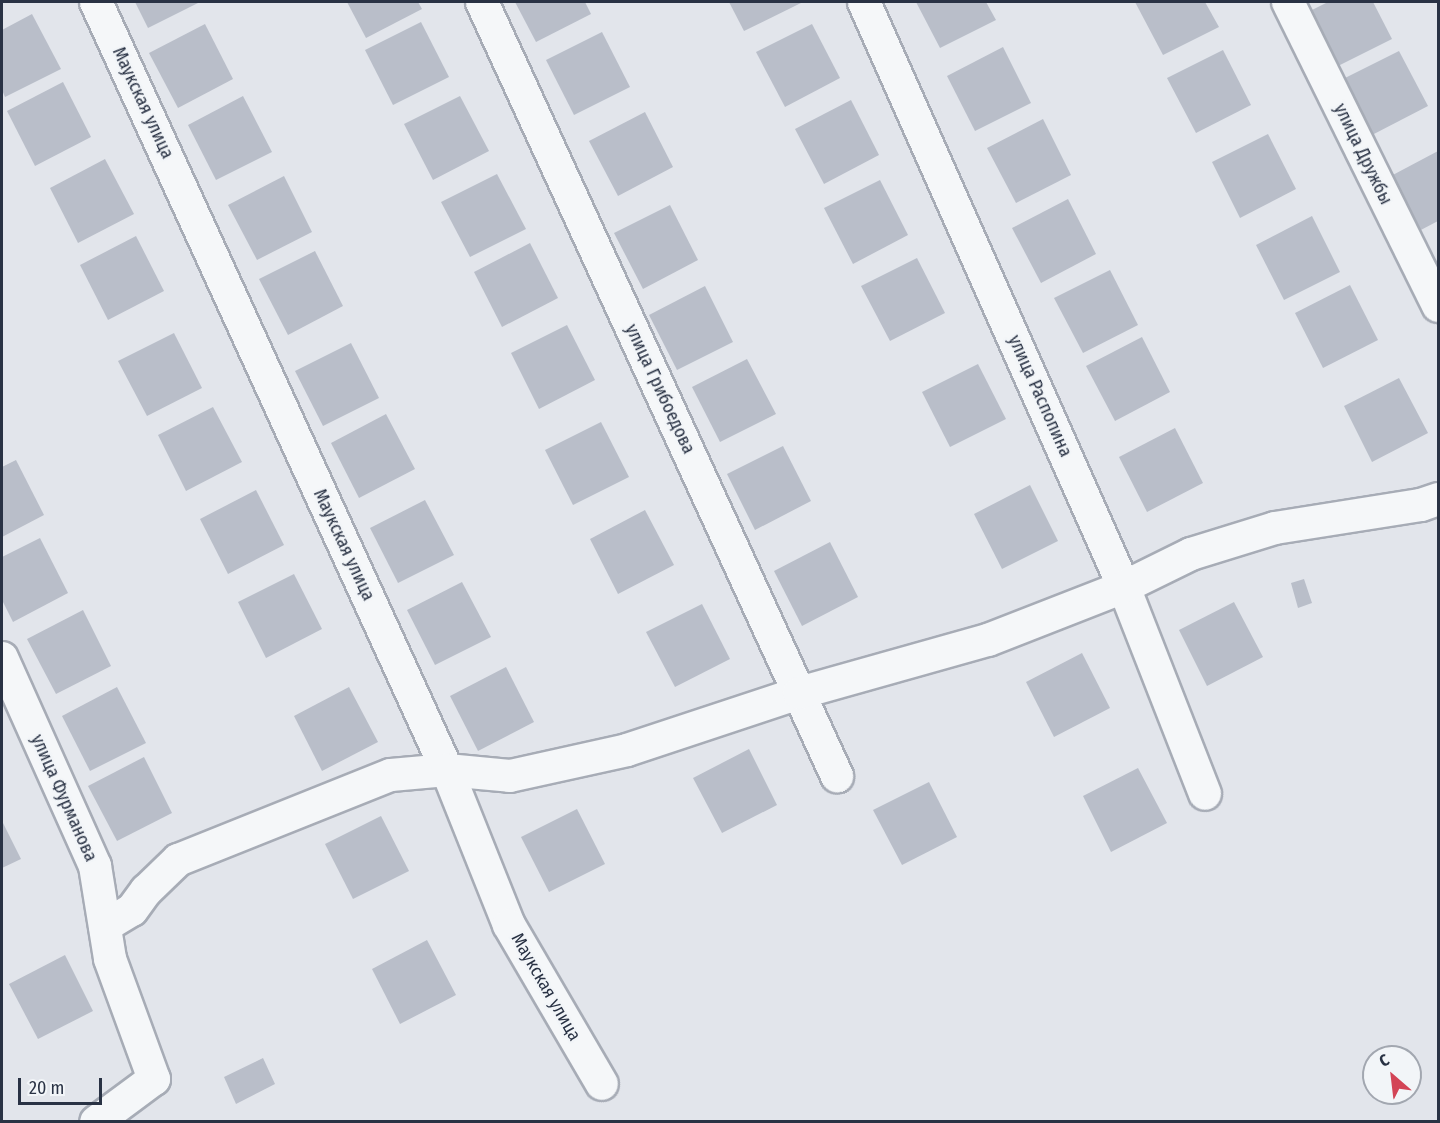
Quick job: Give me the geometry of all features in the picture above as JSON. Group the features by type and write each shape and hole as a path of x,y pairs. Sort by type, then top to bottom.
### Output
{"street":[{"name":"Маукская улица","path":"96,2 447,770 509,925 602,1084"},
{"name":"улица Грибоедова","path":"482,2 837,776"},
{"name":"улица Распопина","path":"864,2 1124,587 1205,794"},
{"name":"улица Дружбы","path":"1288,2 1438,306"},
{"path":"105,926 132,910 146,891 178,860 391,775 447,770 510,776 627,750 799,693 988,640 1124,587 1191,554 1275,528 1421,505 1438,499"},
{"name":"улица Фурманова","path":"2,658 95,866 110,959 154,1079 96,1122"}],"building":[{"path":"135,2 200,2 148,28"},
{"path":"347,2 418,2 422,9 366,38"},
{"path":"515,2 585,2 591,14 536,42"},
{"path":"729,2 803,2 744,31"},
{"path":"916,2 986,2 996,20 940,48"},
{"path":"1135,2 1205,2 1219,27 1163,55"},
{"path":"1328,2 1373,2 1392,39 1336,67 1308,12"},
{"path":"32,14 61,69 5,97 2,90 2,30"},
{"path":"421,22 449,77 393,105 365,50"},
{"path":"205,24 233,79 178,108 149,53"},
{"path":"812,24 840,78 785,107 756,52"},
{"path":"602,32 630,87 574,115 546,60"},
{"path":"1003,47 1031,103 975,131 947,76"},
{"path":"1223,50 1251,105 1196,133 1167,78"},
{"path":"1399,51 1428,106 1372,135 1343,79"},
{"path":"63,82 91,137 35,166 7,111"},
{"path":"243,96 272,152 216,180 188,125"},
{"path":"460,96 489,151 433,180 404,124"},
{"path":"851,100 879,155 824,184 795,129"},
{"path":"645,112 673,167 618,196 589,141"},
{"path":"1043,119 1071,175 1016,203 987,148"},
{"path":"1268,134 1296,189 1240,218 1212,162"},
{"path":"1438,151 1438,221 1417,232 1389,177"},
{"path":"105,159 134,214 78,243 50,188"},
{"path":"497,174 526,229 470,257 441,202"},
{"path":"284,176 312,232 257,260 228,205"},
{"path":"880,180 908,235 853,264 824,208"},
{"path":"1068,199 1096,254 1041,283 1012,228"},
{"path":"670,205 698,260 643,289 614,233"},
{"path":"1312,216 1340,272 1284,300 1256,245"},
{"path":"136,236 164,291 108,320 80,265"},
{"path":"530,243 558,298 502,327 474,272"},
{"path":"315,251 343,306 288,335 259,279"},
{"path":"917,258 945,313 890,341 861,286"},
{"path":"1110,270 1138,325 1083,353 1054,298"},
{"path":"1350,285 1378,340 1323,368 1295,313"},
{"path":"705,286 733,342 677,370 649,315"},
{"path":"567,325 595,380 539,409 511,353"},
{"path":"174,333 202,388 147,416 118,361"},
{"path":"1142,337 1170,392 1115,421 1086,366"},
{"path":"351,343 379,398 323,426 295,371"},
{"path":"747,359 776,414 720,442 692,387"},
{"path":"978,364 1006,419 950,447 922,392"},
{"path":"1399,378 1428,433 1372,462 1344,406"},
{"path":"213,407 242,462 186,491 158,435"},
{"path":"386,414 415,469 359,498 331,443"},
{"path":"601,422 629,477 573,505 545,450"},
{"path":"1175,428 1203,483 1147,512 1119,457"},
{"path":"783,446 811,501 755,530 727,474"},
{"path":"16,460 44,515 2,537 2,467"},
{"path":"1030,485 1058,541 1002,569 974,514"},
{"path":"256,490 284,545 228,574 200,519"},
{"path":"425,500 454,555 398,583 370,528"},
{"path":"645,510 674,565 618,594 590,539"},
{"path":"40,538 68,593 13,622 2,600 2,557"},
{"path":"830,542 858,597 802,626 774,571"},
{"path":"294,574 322,629 266,658 238,602"},
{"path":"1304,579 1312,603 1298,608 1291,583"},
{"path":"462,582 491,637 435,665 407,610"},
{"path":"1234,602 1263,657 1207,686 1179,630"},
{"path":"702,604 730,659 675,687 646,632"},
{"path":"83,610 111,666 56,694 27,639"},
{"path":"1082,653 1110,708 1054,737 1026,682"},
{"path":"506,667 534,722 478,751 450,696"},
{"path":"117,687 146,743 90,771 62,716"},
{"path":"349,687 378,742 322,771 294,716"},
{"path":"749,749 777,805 722,833 693,778"},
{"path":"144,757 172,813 117,841 88,786"},
{"path":"1138,768 1167,823 1111,852 1083,796"},
{"path":"929,782 957,837 902,865 873,810"},
{"path":"577,809 605,864 549,892 521,837"},
{"path":"381,816 409,871 353,899 325,844"},
{"path":"2,821 21,859 2,868"},
{"path":"427,940 456,995 400,1024 372,969"},
{"path":"65,955 93,1011 38,1039 9,984"},
{"path":"263,1058 275,1084 236,1104 224,1077"}]}
